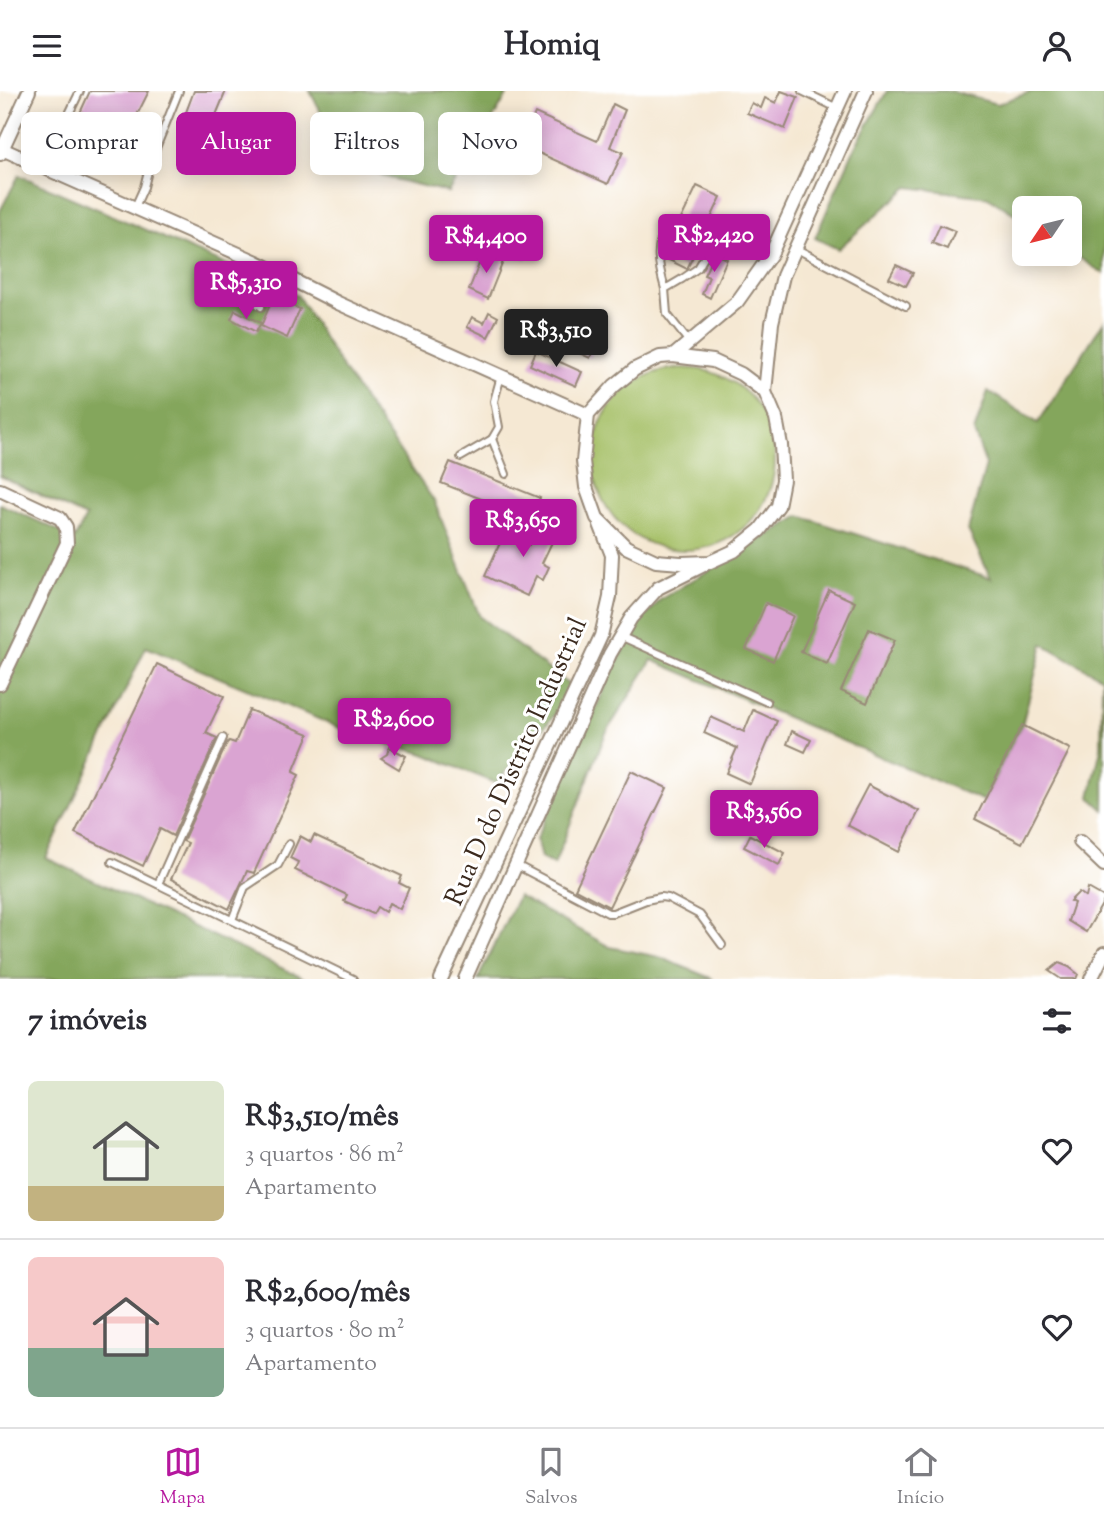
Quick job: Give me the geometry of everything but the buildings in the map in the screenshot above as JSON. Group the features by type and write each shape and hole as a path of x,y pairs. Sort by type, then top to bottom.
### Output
{"street":[{"path":"29,91 1,151 135,207 338,303 588,415"},
{"path":"673,356 737,302 771,254 845,92 864,95 783,276 772,323 765,392 776,418 781,445 783,480 778,506 760,530 734,551 710,562 656,561 626,547 597,518 586,487 583,461 588,415 614,386 635,369 660,358 673,356 713,361 741,374 765,392"},
{"path":"0,490 60,518 66,527 67,543 0,684"},
{"name":"Rua D do Distrito Industrial","path":"441,979 601,636 610,597 612,555 597,518"},
{"name":"Rua D do Distrito Industrial","path":"470,977 516,865 620,636 631,618 659,588 710,562"},
{"path":"1080,842 1104,865"},
{"path":"1091,979 1104,953"}],"lane":[{"path":"70,112 79,91"},
{"path":"162,133 179,91"},
{"path":"802,91 838,108"},
{"path":"135,207 147,175"},
{"path":"668,223 660,235 658,264 665,289 667,314 689,342"},
{"path":"665,289 698,268 717,236"},
{"path":"795,248 906,306"},
{"path":"257,263 250,293 261,307"},
{"path":"461,457 492,439 499,427 494,401 501,376"},
{"path":"492,439 506,474"},
{"path":"620,636 767,702"},
{"path":"158,884 223,738"},
{"path":"232,920 245,887 278,865 289,844"},
{"path":"112,862 353,979"},
{"path":"516,865 608,913 646,900 668,898 700,915 722,945"}],"green space":[{"path":"310,91 508,91 497,112 438,112 438,175 458,175 448,192 382,175 424,175 424,112 320,112"},
{"path":"887,91 950,91 997,104 1033,91 1104,91 1104,274 1082,260 1082,196 1012,196 1012,212 988,197 908,187 838,249 815,238 855,147"},
{"path":"19,175 298,296 339,363 434,501 480,617 576,690 496,783 424,754 347,731 146,647 46,858 305,979 0,979 0,504 75,538 86,517 0,476 0,211"},
{"path":"1104,321 1104,810 1090,797 1101,748 1102,678 1043,644 1022,725 984,801 652,660 606,733 554,865 541,858 536,839 614,668 638,625 661,599 800,516 991,578 968,530 986,465 974,432 988,391 1038,423"},
{"path":"684,368 719,375 748,395 768,424 775,459 768,494 748,523 719,543 684,550 649,543 620,523 600,494 593,459 600,424 620,395 649,375"},
{"path":"518,896 610,947 659,957 713,979 478,979"}]}
